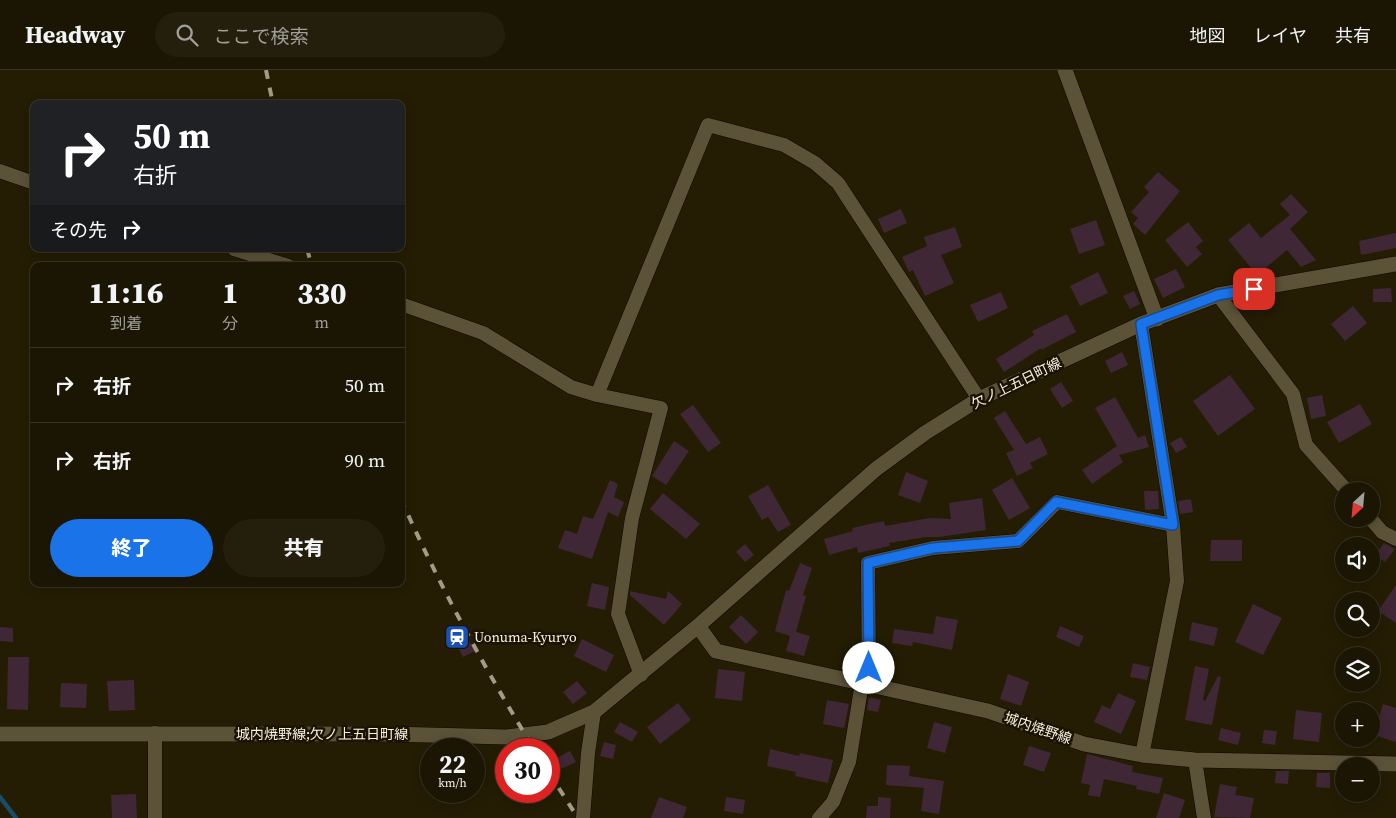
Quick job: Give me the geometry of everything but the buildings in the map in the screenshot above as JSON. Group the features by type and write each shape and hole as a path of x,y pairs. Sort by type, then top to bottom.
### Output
{"main road":[{"path":"1065,70 1157,319"},
{"name":"欠ノ上五日町線","path":"698,626 876,469 925,433 979,399 1141,324 1218,295 1396,264"},
{"name":"城内焼野線;欠ノ上五日町線","path":"0,734 388,734 506,737 548,732 594,712 698,626"},
{"name":"城内焼野線","path":"698,626 716,650 988,711 1084,744 1142,755 1195,760 1396,764"}],"street":[{"path":"597,395 708,125 784,145 815,163 838,183 979,399"},
{"path":"0,171 30,181"},
{"path":"244,252 275,262"},
{"path":"1218,295 1293,394 1306,445 1339,482"},
{"path":"405,305 484,333 571,387 597,395 661,408 632,518 618,614 641,675"},
{"path":"1141,324 1173,525 1177,581 1142,755"},
{"path":"819,818 834,802 849,762 865,684 868,563 933,548 1018,541 1056,502 1173,525"},
{"path":"1379,528 1382,532 1396,539"},
{"path":"583,818 588,752 594,712"},
{"path":"155,733 155,818"},
{"path":"1195,760 1204,818"}],"waterway":[{"path":"0,797 16,818"}],"railway":[{"path":"266,70 272,100"},
{"path":"308,252 311,262"},
{"path":"405,508 463,626 528,738"},
{"path":"560,790 578,818"}],"place":[{"name":"Uonuma-Kyuryo","path":"457,637"}],"route":[{"path":"869,668 868,563 933,548 1018,541 1056,502 1173,525 1141,324 1218,295 1254,289"}]}
